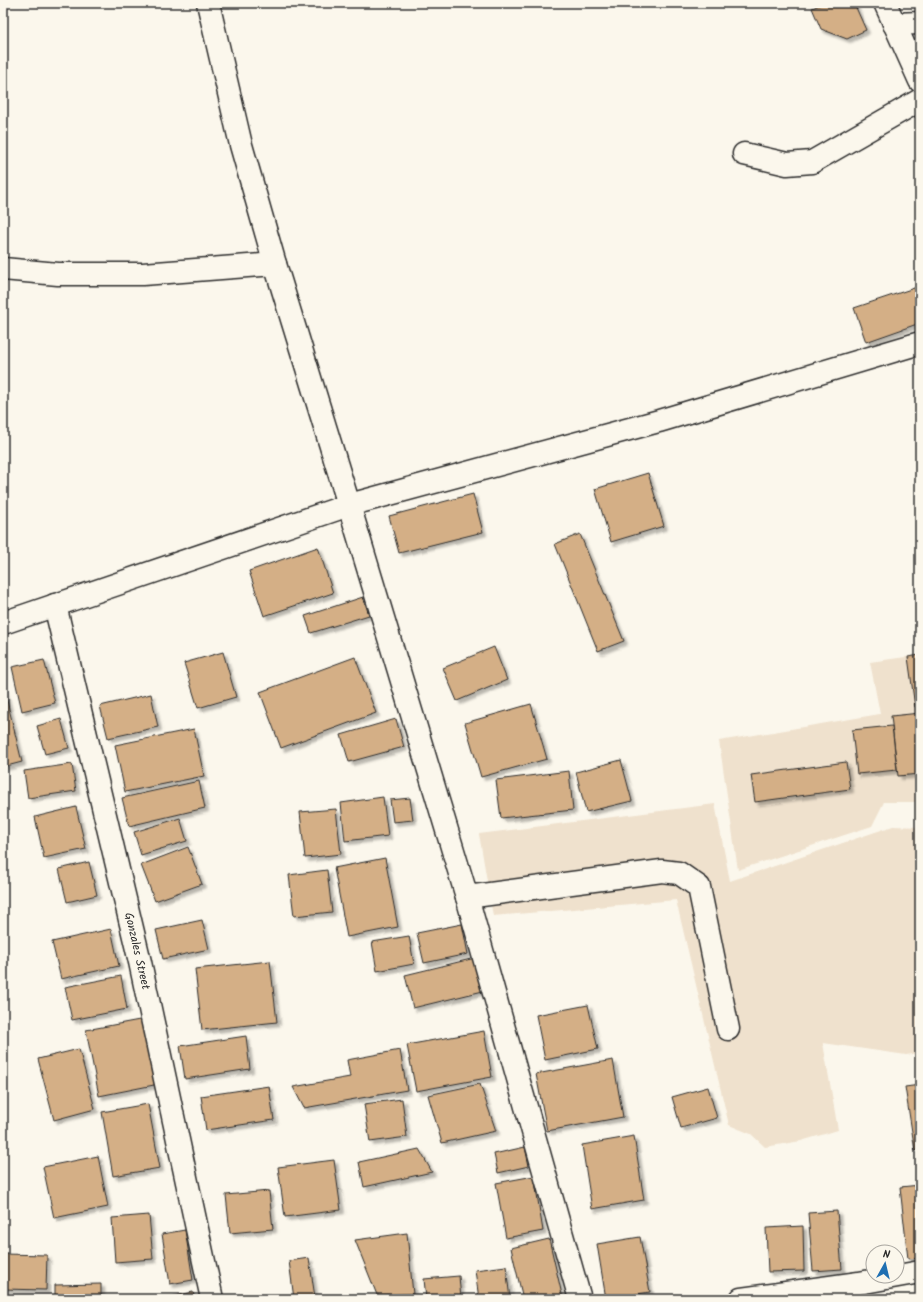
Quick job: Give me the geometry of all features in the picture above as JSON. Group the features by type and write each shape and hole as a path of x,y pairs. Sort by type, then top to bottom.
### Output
{"main road":[{"path":"208,3 241,145 275,264 467,897 580,1299"},
{"path":"885,3 920,81"},
{"path":"894,24 920,22"},
{"path":"744,154 787,164 812,162 920,100"},
{"path":"3,269 58,274 143,274 275,264"},
{"path":"3,623 349,505 659,420 920,343"},
{"name":"Gonzales Street","path":"56,605 140,962 212,1299"},
{"path":"467,897 662,871 679,873 699,887 728,1029"},
{"path":"741,1299 861,1291 920,1272"}],"shaded area":[{"path":"920,655 920,802 884,802 872,826 738,870 719,741 880,714 870,662"},
{"path":"715,804 730,881 893,826 920,827 920,1053 906,1055 823,1043 838,1130 801,1141 765,1147 751,1134 729,1125 676,900 493,916 479,834"}],"building":[{"path":"825,3 854,3 866,30 847,39 821,29 812,8"},
{"path":"920,286 920,323 866,342 854,308"},
{"path":"648,473 664,526 611,542 595,489"},
{"path":"473,494 483,532 399,553 389,516"},
{"path":"580,534 624,641 598,651 555,544"},
{"path":"318,547 333,593 264,616 249,571"},
{"path":"363,597 369,615 311,633 305,616"},
{"path":"494,647 507,680 457,701 443,668"},
{"path":"223,652 236,697 198,708 184,663"},
{"path":"920,655 920,706 915,707 908,657"},
{"path":"355,657 376,713 281,748 260,692"},
{"path":"44,660 55,703 22,711 12,667"},
{"path":"3,684 22,762 3,767"},
{"path":"151,694 158,727 108,738 100,706"},
{"path":"531,704 547,759 481,777 465,723"},
{"path":"920,713 920,774 898,776 891,716"},
{"path":"61,719 69,748 45,754 37,726"},
{"path":"396,719 404,747 349,762 341,735"},
{"path":"892,726 897,770 857,774 852,730"},
{"path":"194,729 204,776 125,792 115,745"},
{"path":"621,760 632,801 586,812 576,772"},
{"path":"846,762 850,789 755,802 751,775"},
{"path":"72,764 76,791 28,798 24,771"},
{"path":"569,771 573,810 501,818 496,780"},
{"path":"199,781 205,808 129,826 122,798"},
{"path":"383,797 388,836 345,841 341,803"},
{"path":"410,798 413,820 393,822 390,800"},
{"path":"76,807 86,849 44,858 35,817"},
{"path":"336,809 341,854 305,858 300,812"},
{"path":"180,818 187,841 141,855 134,832"},
{"path":"188,847 202,884 155,901 141,865"},
{"path":"385,858 398,927 347,937 334,868"},
{"path":"89,862 97,895 67,902 59,869"},
{"path":"327,870 332,912 294,916 289,875"},
{"path":"202,920 209,949 163,959 156,930"},
{"path":"462,924 468,954 424,963 417,933"},
{"path":"111,929 119,966 61,979 52,942"},
{"path":"409,936 414,964 377,971 372,942"},
{"path":"475,958 483,991 413,1008 405,975"},
{"path":"270,961 277,1022 202,1030 195,969"},
{"path":"121,976 127,1009 72,1020 65,987"},
{"path":"588,1005 598,1049 545,1060 536,1015"},
{"path":"145,1019 159,1084 99,1096 86,1030"},
{"path":"484,1031 492,1077 416,1091 407,1045"},
{"path":"246,1036 250,1069 185,1079 180,1046"},
{"path":"79,1049 95,1109 54,1120 38,1059"},
{"path":"400,1050 407,1090 304,1108 293,1087 350,1077 347,1060"},
{"path":"613,1060 623,1117 547,1131 536,1074"},
{"path":"480,1084 496,1131 442,1143 428,1095"},
{"path":"920,1085 920,1150 915,1151 905,1087"},
{"path":"269,1086 274,1120 206,1130 201,1096"},
{"path":"708,1087 717,1118 681,1128 672,1097"},
{"path":"402,1099 407,1137 370,1142 364,1104"},
{"path":"148,1104 160,1168 113,1176 102,1112"},
{"path":"634,1136 644,1200 592,1209 582,1145"},
{"path":"525,1147 529,1166 498,1173 494,1154"},
{"path":"419,1149 432,1172 364,1187 359,1162"},
{"path":"98,1156 108,1207 54,1218 43,1167"},
{"path":"334,1160 341,1210 285,1217 278,1167"},
{"path":"534,1176 543,1231 506,1238 496,1183"},
{"path":"920,1185 920,1258 908,1259 900,1187"},
{"path":"269,1191 273,1229 230,1233 226,1195"},
{"path":"837,1211 842,1269 813,1271 808,1213"},
{"path":"149,1215 153,1259 115,1262 112,1218"},
{"path":"803,1226 804,1271 768,1272 766,1228"},
{"path":"185,1230 193,1280 170,1284 162,1234"},
{"path":"407,1233 413,1294 377,1295 355,1240"},
{"path":"640,1237 650,1292 606,1299 597,1244"},
{"path":"549,1239 563,1299 523,1299 511,1248"},
{"path":"3,1254 47,1255 46,1290 3,1289"},
{"path":"309,1258 315,1297 294,1299 289,1261"},
{"path":"506,1266 510,1299 479,1299 475,1270"},
{"path":"459,1276 461,1299 426,1299 424,1279"},
{"path":"101,1284 101,1299 55,1299 55,1285"},
{"path":"193,1292 195,1299 161,1299"}]}
